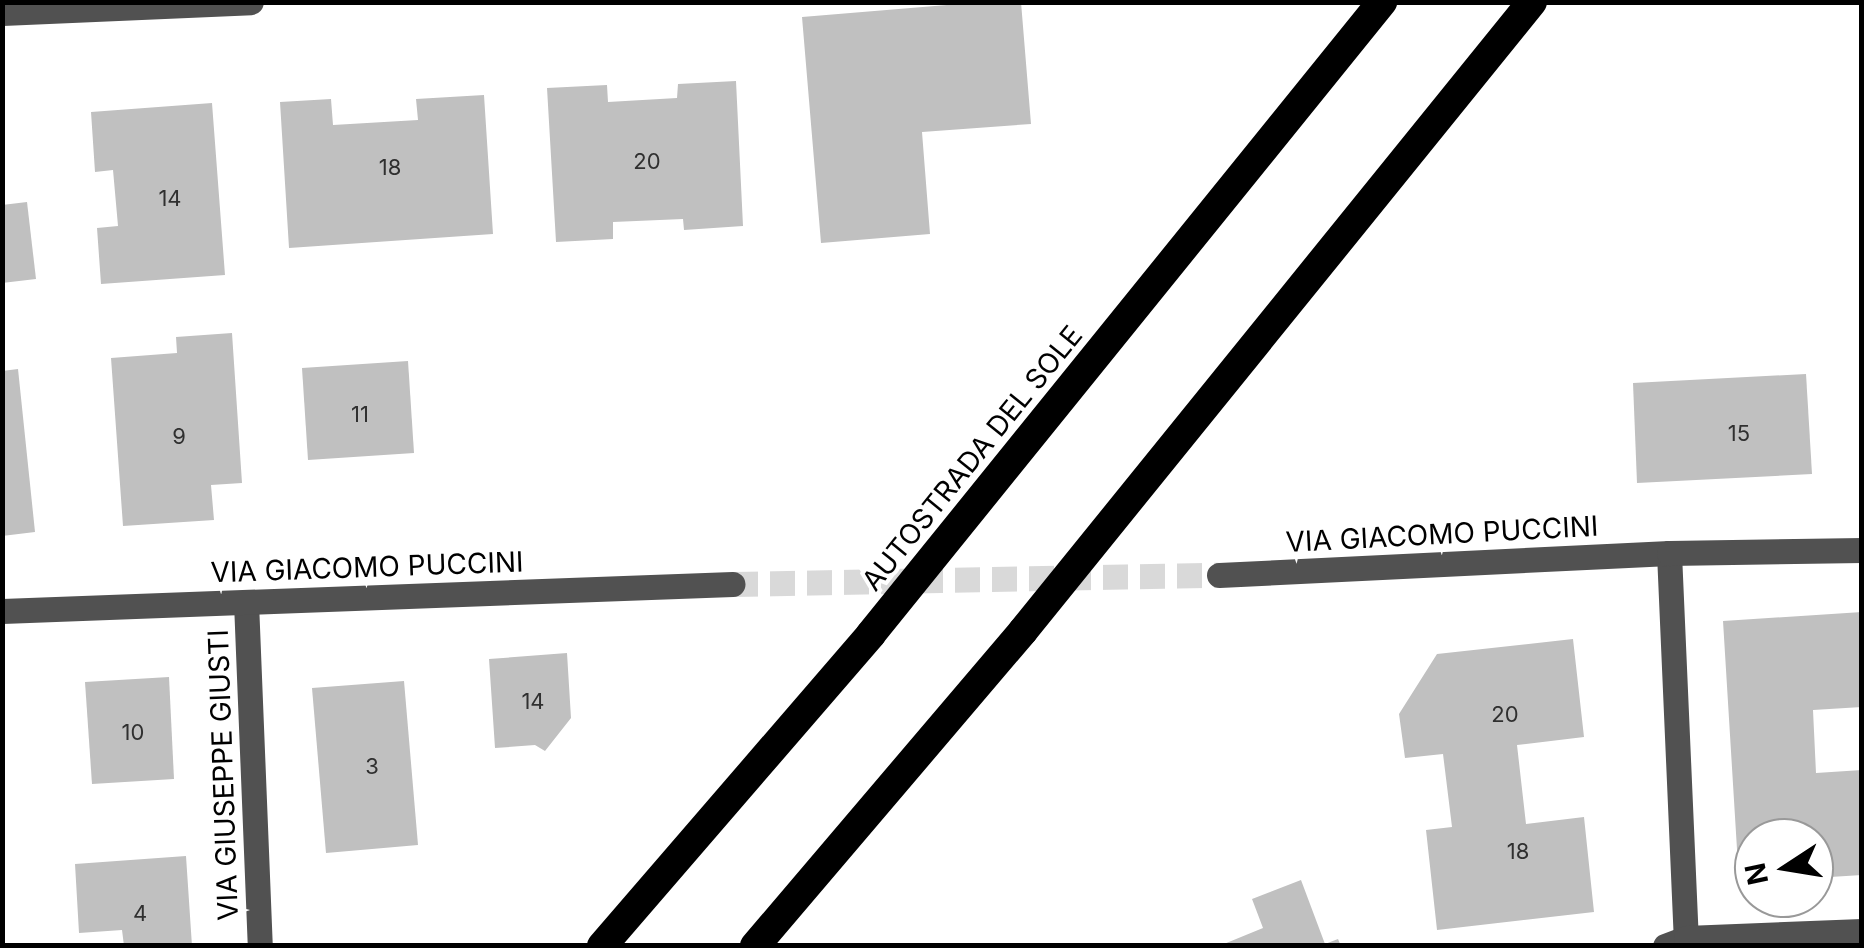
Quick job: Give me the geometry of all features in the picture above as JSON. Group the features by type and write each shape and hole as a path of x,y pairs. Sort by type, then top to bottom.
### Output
{"highway":[{"name":"AUTOSTRADA DEL SOLE","path":"602,946 871,634 1382,2"},
{"path":"755,946 1023,631 1532,2"}],"street":[{"path":"2,14 251,2"},
{"name":"VIA GIACOMO PUCCINI","path":"1219,575 1669,554 1862,550"},
{"path":"1669,554 1675,942 1862,931"},
{"name":"VIA GIACOMO PUCCINI","path":"2,610 733,584"},
{"name":"VIA GIUSEPPE GIUSTI","path":"246,602 260,946"}],"building":[{"path":"1021,2 1031,124 922,132 930,234 821,243 802,17"},
{"path":"736,81 743,226 684,230 683,219 613,222 613,239 556,242 547,88 607,85 608,102 677,98 678,84"},
{"path":"484,95 493,234 289,248 280,102 331,99 333,125 418,120 416,99"},
{"path":"212,103 225,275 101,284 97,228 118,226 113,170 95,172 91,112"},
{"path":"27,202 36,279 2,283 2,205"},
{"path":"232,333 242,483 211,485 214,520 123,526 111,358 177,353 176,337"},
{"path":"408,361 414,453 308,460 302,368"},
{"path":"18,369 35,532 2,536 2,371"},
{"path":"1806,374 1812,474 1637,483 1633,383"},
{"path":"1862,612 1862,707 1813,710 1816,773 1862,770 1862,875 1834,877 1834,818 1735,818 1723,621"},
{"path":"1573,639 1584,737 1517,745 1526,824 1584,817 1594,912 1437,930 1426,830 1452,827 1443,754 1405,758 1399,714 1437,654"},
{"path":"567,653 571,718 545,751 535,745 495,748 489,659"},
{"path":"169,677 174,779 92,784 85,682"},
{"path":"404,681 418,845 326,853 312,688"},
{"path":"186,856 192,946 124,946 122,930 79,933 75,864"},
{"path":"1301,880 1325,944 1338,939 1341,946 1219,946 1263,928 1252,899"}],"tunnel":[{"path":"733,584 1219,575"}]}
